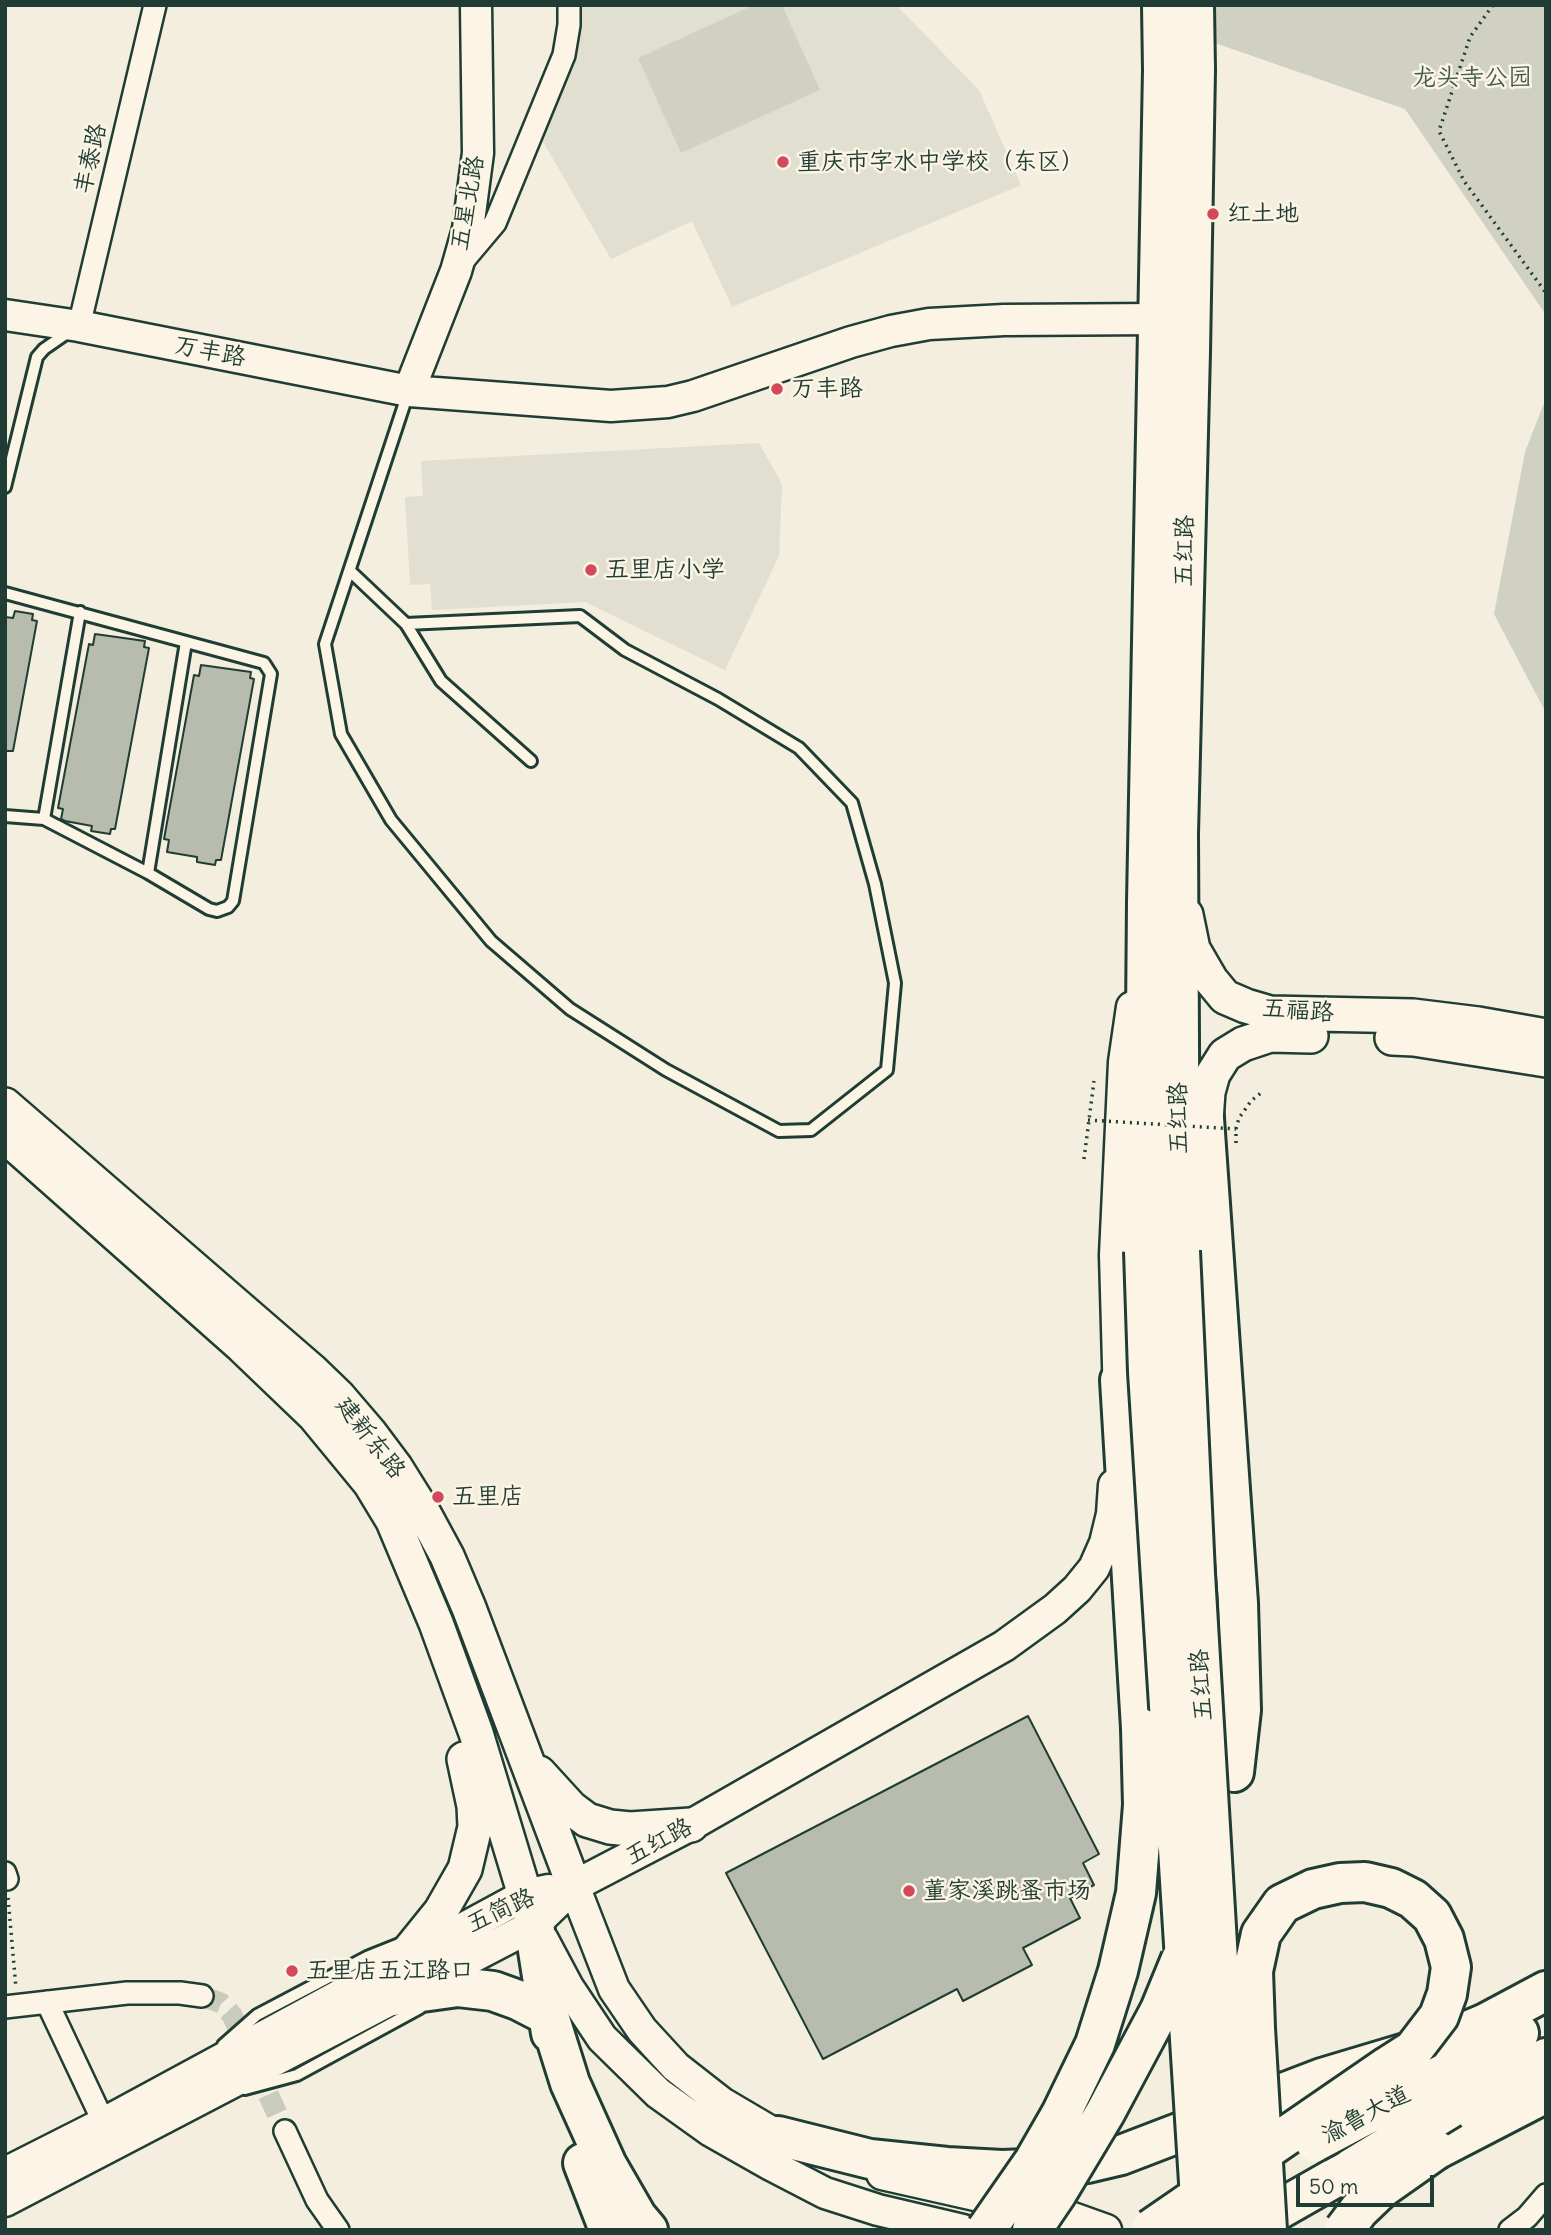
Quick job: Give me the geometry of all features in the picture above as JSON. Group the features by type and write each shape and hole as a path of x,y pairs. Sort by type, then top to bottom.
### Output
{"highway":[{"name":"五红路","path":"1162,5 1147,902 1162,1251 1195,1574 1234,2230"},
{"name":"五红路","path":"1194,5 1190,352 1178,833 1162,1251 1148,1372 1202,2230"},
{"path":"1032,2230 1105,2113 1160,2010 1196,1922 1234,1772 1241,1710 1226,1135 1193,949"},
{"path":"983,2214 1034,2161 1061,2114 1095,2044 1118,1971 1136,1893 1143,1805 1141,1728 1120,1380"},
{"path":"1151,2229 1230,2175 1253,2159 1264,2151 1321,2113 1388,2066 1413,2050 1439,2016 1447,1994 1451,1967 1444,1939 1432,1916 1413,1899 1391,1888 1365,1882 1340,1883 1312,1889 1282,1904 1261,1934 1253,1971 1255,2028 1261,2136 1262,2149 1263,2163 1264,2176 1266,2216 1265,2230"},
{"path":"530,1910 558,2079 572,2134 609,2230"},
{"path":"396,1980 471,1977 493,1991 518,2000 548,2016 570,2083 607,2165 637,2217 648,2230"},
{"path":"778,2136 870,2159 947,2167 1054,2168 1087,2163 1121,2155 1322,2078 1439,2043 1486,2023 1546,1992"},
{"name":"渝鲁大道","path":"1243,2230 1352,2168 1447,2091 1546,2019"},
{"name":"渝鲁大道","path":"1151,2229 1447,2091 1492,2087 1546,2058"},
{"path":"1344,2230 1359,2210 1382,2188 1436,2150 1546,2093"},
{"path":"1265,2230 1352,2168"}],"main road":[{"name":"五星北路","path":"409,391 456,271 468,229 478,153 476,5"},
{"name":"万丰路","path":"5,315 79,326 409,391 611,406 668,402 693,396 851,342 929,324 1004,320 1158,319"},
{"name":"五福路","path":"1178,833 1186,917 1193,949 1211,980 1225,997 1270,1013 1413,1016 1546,1036"},
{"name":"五红路","path":"574,1886 691,1825 1004,1646 1055,1609 1077,1589 1094,1568 1105,1543 1112,1514 1120,1380 1115,1255 1124,1062 1147,902"},
{"name":"五福路","path":"1226,1135 1208,1092 1213,1074 1225,1055 1243,1044 1270,1035 1414,1039 1546,1060"},
{"name":"建新东路","path":"5,1105 311,1370 339,1397 396,1468 447,1556 574,1886"},
{"name":"建新东路","path":"5,1136 242,1346 314,1415 370,1483 393,1521 436,1623 475,1733 530,1910"},
{"path":"396,1980 420,1936 441,1911 465,1869 475,1827 474,1806 436,1623"},
{"path":"475,1733 507,1776 520,1773 526,1760 571,1808 587,1820 610,1827 630,1829 691,1825"},
{"path":"574,1886 614,1989 642,2030 676,2067 722,2103 778,2136 983,2214 1046,2230"},
{"name":"五简路","path":"5,2201 183,2094 574,1886"},
{"path":"530,1910 568,1987 602,2038 658,2093"},
{"path":"548,2016 711,2131 825,2193 878,2210 963,2230"},
{"name":"渝鲁大道","path":"1492,2087 1546,2077"},
{"name":"五简路","path":"5,2173 104,2123 183,2094"},
{"path":"983,2214 1064,2215 1106,2230"}],"street":[{"name":"丰泰路","path":"79,326 155,5"},
{"path":"456,271 495,223 564,55 569,5"},
{"path":"11,2006 127,1993 180,1993 202,1996"},
{"path":"47,2002 104,2123"},
{"path":"285,2131 317,2200 338,2230"},
{"path":"1510,2230 1527,2217 1546,2195"}],"lane":[{"path":"5,487 37,357 44,349 79,326"},
{"path":"406,624 580,617 625,650 718,699 799,748 852,803 875,884 895,983 887,1070 811,1130 779,1130 666,1070 570,1009 491,941 391,820 341,734 325,643 409,391"},
{"path":"350,571 406,624 441,681 531,761"},
{"path":"5,593 264,663 271,674 233,901 223,910 209,909 148,873 44,819 5,816"},
{"path":"44,819 80,612"},
{"path":"148,873 186,642"},
{"path":"183,2094 257,2015 367,1957 420,1936 530,1910"},
{"path":"183,2094 297,2075 471,1977 530,1910"}],"path":[{"path":"1493,5 1470,37 1439,131 1464,181 1546,293"},
{"path":"1084,1158 1094,1081"},
{"path":"1088,1120 1226,1135 1244,1109 1262,1092"},
{"path":"6,1876 11,2006"}],"shaded area":[{"name":"重庆市字水中学校（东区）","path":"581,5 896,5 979,90 1021,185 732,307 692,221 611,259 542,140 573,65 581,27"},
{"name":"五里店小学","path":"759,443 782,484 779,556 725,670 585,602 432,610 430,584 410,585 405,497 423,496 421,461"}],"green space":[{"path":"754,5 782,5 820,90 681,153 638,58"},
{"name":"龙头寺公园","path":"1211,5 1546,5 1546,315 1405,109 1212,42"},
{"path":"1546,398 1546,713 1494,614 1525,452"}],"building":[{"path":"15,611 33,614 32,620 37,621 13,751 5,751 5,617 13,618"},
{"path":"95,634 145,641 144,647 149,648 115,829 111,829 110,834 91,831 92,826 61,819 63,809 58,808 89,644 93,645"},
{"path":"201,665 251,672 250,678 254,679 221,860 216,860 215,865 197,862 197,857 167,852 169,840 164,839 194,675 199,676"},
{"name":"董家溪跳蚤市场","path":"1028,1716 1099,1854 1083,1863 1094,1885 1070,1898 1080,1918 1023,1948 1032,1965 963,2001 957,1989 823,2059 726,1873"}],"tunnel":[{"path":"202,1996 221,2003 232,2015 285,2131"}],"place":[{"name":"重庆市字水中学校（东区）","path":"783,162"},
{"name":"红土地","path":"1213,214"},
{"name":"万丰路","path":"777,389"},
{"name":"五里店小学","path":"591,570"},
{"name":"五里店","path":"438,1497"},
{"name":"董家溪跳蚤市场","path":"909,1891"},
{"name":"五里店五江路口","path":"292,1971"}]}
